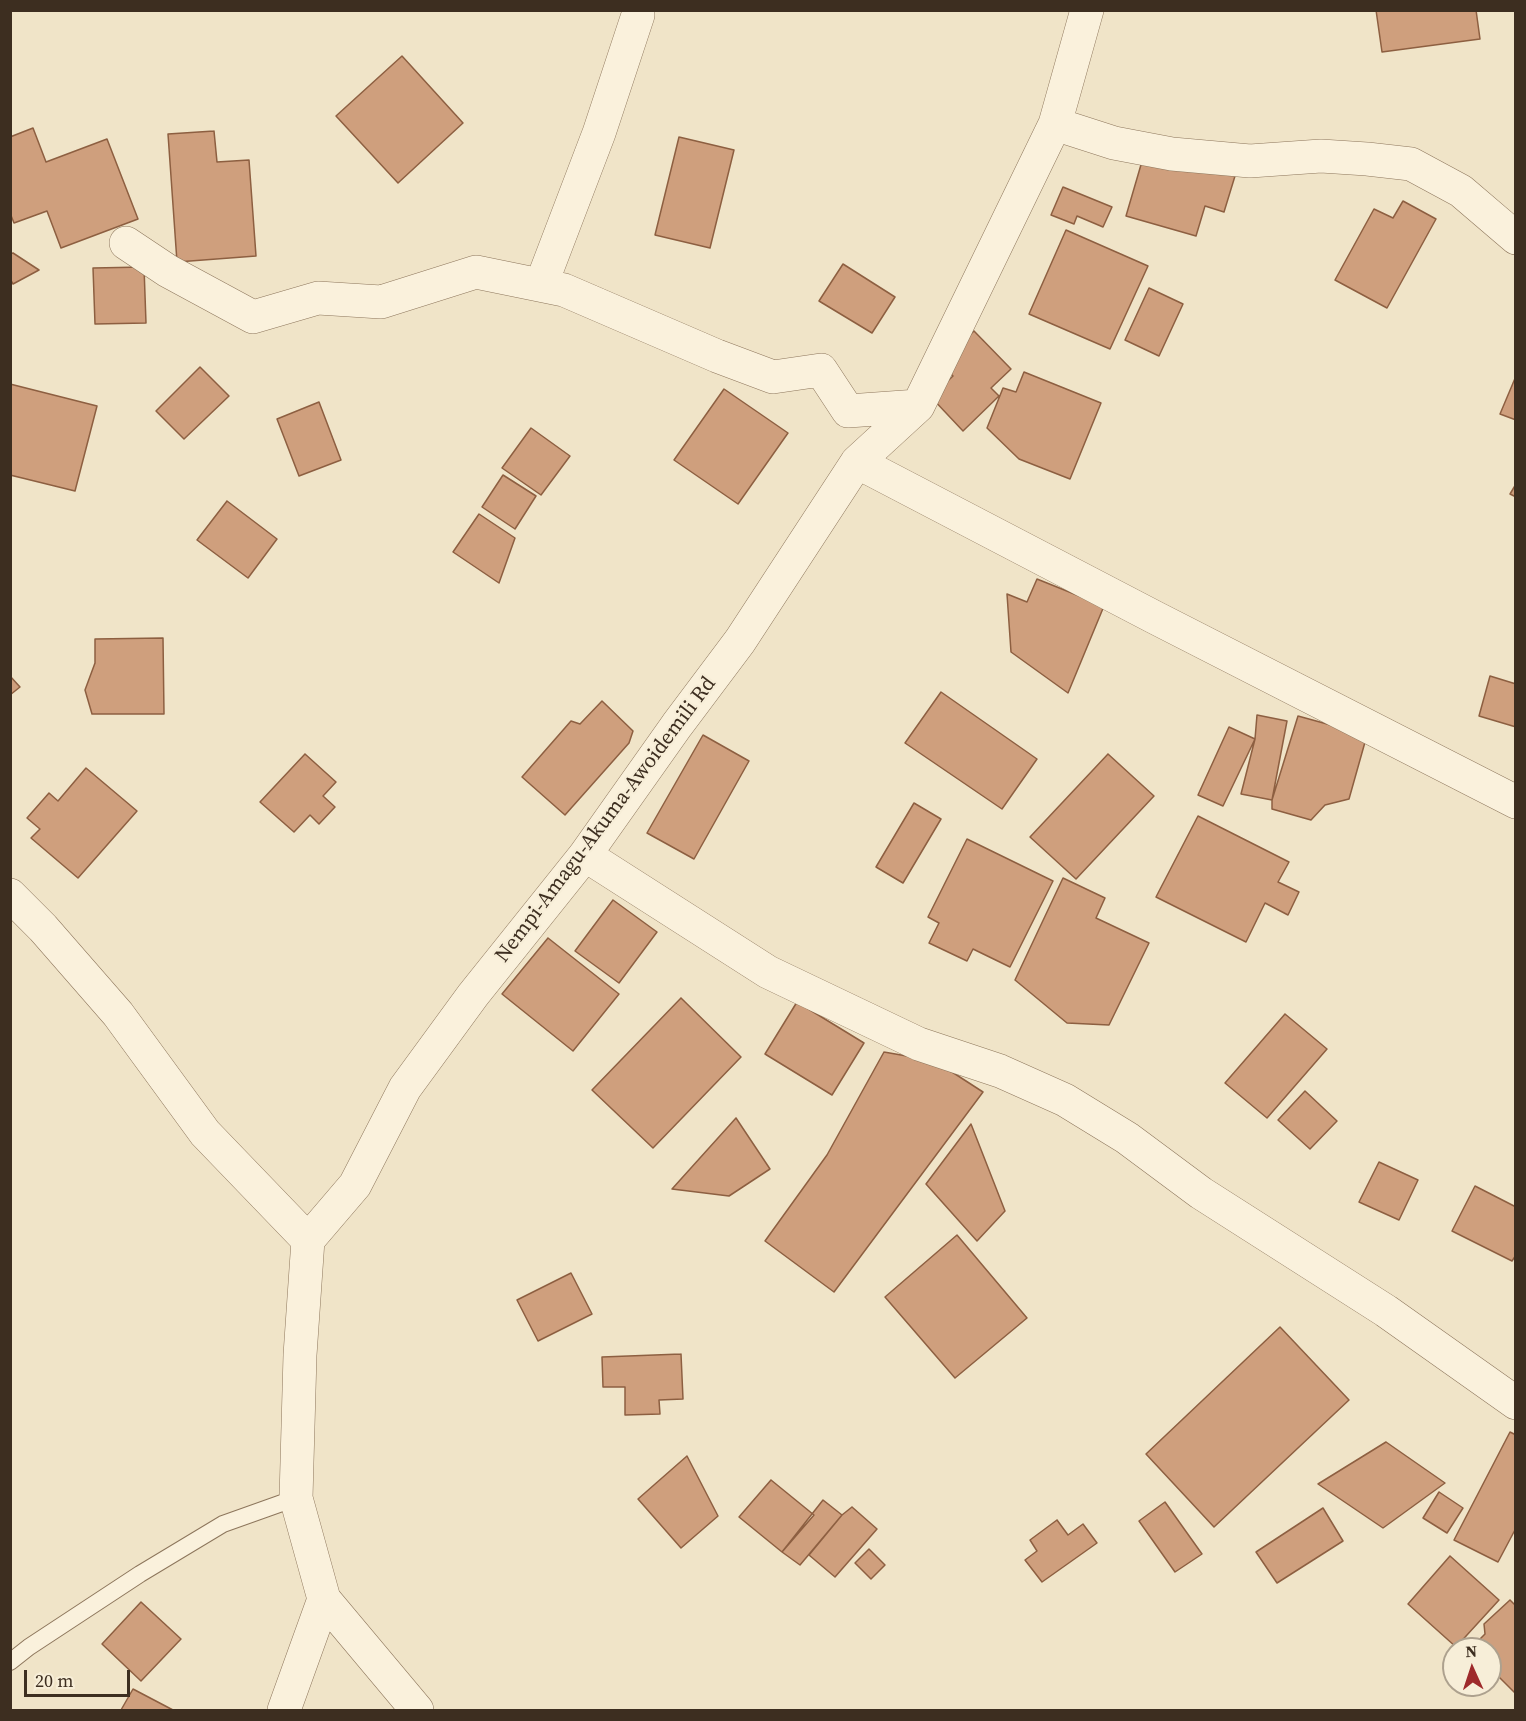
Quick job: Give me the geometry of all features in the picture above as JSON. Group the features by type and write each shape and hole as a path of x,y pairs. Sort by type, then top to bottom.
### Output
{"street":[{"name":"Nempi-Amagu-Akuma-Awoidemili Rd","path":"308,1240 355,1185 405,1088 473,995 585,855 740,641 857,462 918,406 1055,124 1087,10"},
{"path":"541,285 599,133 638,15"},
{"path":"1055,124 1114,143 1172,154 1250,161 1321,156 1411,164 1461,191 1515,238"},
{"path":"126,243 168,271 253,317 318,298 381,302 476,272 564,290 717,356 774,377 821,370 848,411 918,406"},
{"path":"857,462 1515,802"},
{"path":"585,855 768,972 919,1044 1000,1071 1065,1100 1127,1138 1201,1193 1386,1311 1515,1403"},
{"path":"10,895 43,928 118,1014 205,1133 308,1240 300,1354 296,1498 324,1599 417,1710"},
{"path":"284,1710 324,1599"}],"lane":[{"path":"10,1662 140,1574 223,1524 296,1498"}],"building":[{"path":"1376,10 1476,10 1480,39 1382,52"},
{"path":"402,56 463,123 398,183 336,116"},
{"path":"33,128 46,162 107,139 138,219 61,248 47,211 14,223 10,213 10,137"},
{"path":"214,131 217,162 249,160 256,256 177,262 168,134"},
{"path":"679,137 734,150 710,248 655,235"},
{"path":"1145,151 1235,176 1224,212 1205,206 1196,236 1126,216"},
{"path":"1063,187 1112,207 1103,227 1077,216 1074,224 1051,215"},
{"path":"1403,201 1436,219 1387,308 1335,280 1374,209 1393,218"},
{"path":"1066,230 1148,266 1110,349 1029,314"},
{"path":"13,253 39,270 13,284 10,279 10,254"},
{"path":"843,264 895,297 872,333 819,301"},
{"path":"144,267 146,323 95,324 93,268"},
{"path":"1149,288 1183,304 1159,356 1125,340"},
{"path":"974,331 1011,369 991,388 999,396 963,431 931,397 953,376 940,363"},
{"path":"200,367 229,396 184,439 156,411"},
{"path":"1024,372 1101,403 1070,479 1019,459 987,428 1003,388 1016,392"},
{"path":"1516,376 1516,420 1500,414"},
{"path":"10,384 97,406 75,491 10,475"},
{"path":"724,389 788,433 738,504 674,460"},
{"path":"319,402 341,460 299,476 277,419"},
{"path":"531,428 570,456 541,495 502,468"},
{"path":"503,475 536,496 515,529 482,507"},
{"path":"1516,484 1516,497 1510,494"},
{"path":"227,501 277,539 248,578 197,540"},
{"path":"479,514 515,538 499,583 453,552"},
{"path":"1037,579 1104,606 1068,693 1011,652 1007,594 1027,602"},
{"path":"163,638 164,714 92,714 85,690 95,663 95,639"},
{"path":"10,676 20,687 10,695"},
{"path":"1490,676 1516,684 1516,727 1479,716"},
{"path":"941,692 1037,759 1002,809 905,743"},
{"path":"602,701 633,731 629,743 565,815 522,777 571,721 580,724"},
{"path":"1257,715 1287,721 1272,800 1241,794 1255,739"},
{"path":"1298,716 1367,735 1349,799 1325,805 1311,820 1272,809 1272,800"},
{"path":"1229,727 1255,739 1223,806 1198,795"},
{"path":"703,735 749,761 694,859 647,833"},
{"path":"305,754 336,782 323,796 335,807 319,824 310,815 294,832 260,802"},
{"path":"1108,754 1154,796 1076,879 1030,837"},
{"path":"86,768 137,811 78,878 31,838 40,829 27,818 49,793 58,801"},
{"path":"914,803 941,819 903,883 876,867"},
{"path":"1198,816 1289,862 1278,882 1299,892 1288,915 1265,903 1246,942 1156,897"},
{"path":"967,839 1053,881 1010,967 973,949 967,961 929,943 939,923 928,917"},
{"path":"1063,878 1105,898 1096,918 1149,943 1109,1025 1067,1023 1015,980"},
{"path":"613,900 657,932 619,983 575,951"},
{"path":"548,938 619,994 573,1051 502,994"},
{"path":"681,998 741,1057 653,1148 592,1090"},
{"path":"797,1002 864,1043 832,1095 765,1054"},
{"path":"1285,1014 1327,1049 1267,1118 1225,1083"},
{"path":"884,1052 935,1061 983,1092 834,1292 765,1241 827,1155"},
{"path":"1305,1091 1337,1121 1310,1149 1278,1120"},
{"path":"736,1118 770,1169 729,1196 672,1189"},
{"path":"971,1124 1005,1211 977,1241 926,1184"},
{"path":"1379,1162 1418,1180 1399,1220 1359,1202"},
{"path":"1475,1186 1516,1207 1516,1255 1512,1261 1452,1231"},
{"path":"957,1235 1027,1318 955,1378 885,1297"},
{"path":"571,1273 592,1314 538,1341 517,1300"},
{"path":"1280,1327 1349,1400 1214,1527 1146,1454"},
{"path":"681,1354 683,1399 659,1400 660,1414 625,1415 625,1387 603,1387 602,1357"},
{"path":"1510,1432 1516,1435 1516,1528 1498,1562 1454,1540"},
{"path":"1386,1442 1445,1483 1383,1528 1318,1484"},
{"path":"687,1456 718,1516 681,1548 638,1499"},
{"path":"771,1480 814,1515 782,1552 739,1517"},
{"path":"1439,1492 1463,1508 1447,1533 1423,1518"},
{"path":"823,1500 842,1515 800,1565 782,1552"},
{"path":"1165,1502 1202,1554 1175,1572 1139,1521"},
{"path":"852,1507 877,1529 835,1577 809,1555 842,1515"},
{"path":"1323,1508 1343,1541 1277,1583 1256,1552"},
{"path":"1057,1520 1068,1535 1083,1524 1097,1543 1042,1582 1025,1560 1037,1551 1030,1540"},
{"path":"869,1549 885,1565 871,1579 855,1563"},
{"path":"1450,1556 1499,1600 1465,1637 1445,1637 1408,1604"},
{"path":"1510,1600 1516,1606 1516,1694 1502,1680 1502,1637 1482,1637 1485,1634 1484,1624"},
{"path":"141,1602 181,1639 141,1681 102,1644"},
{"path":"133,1689 173,1710 121,1710"}]}
